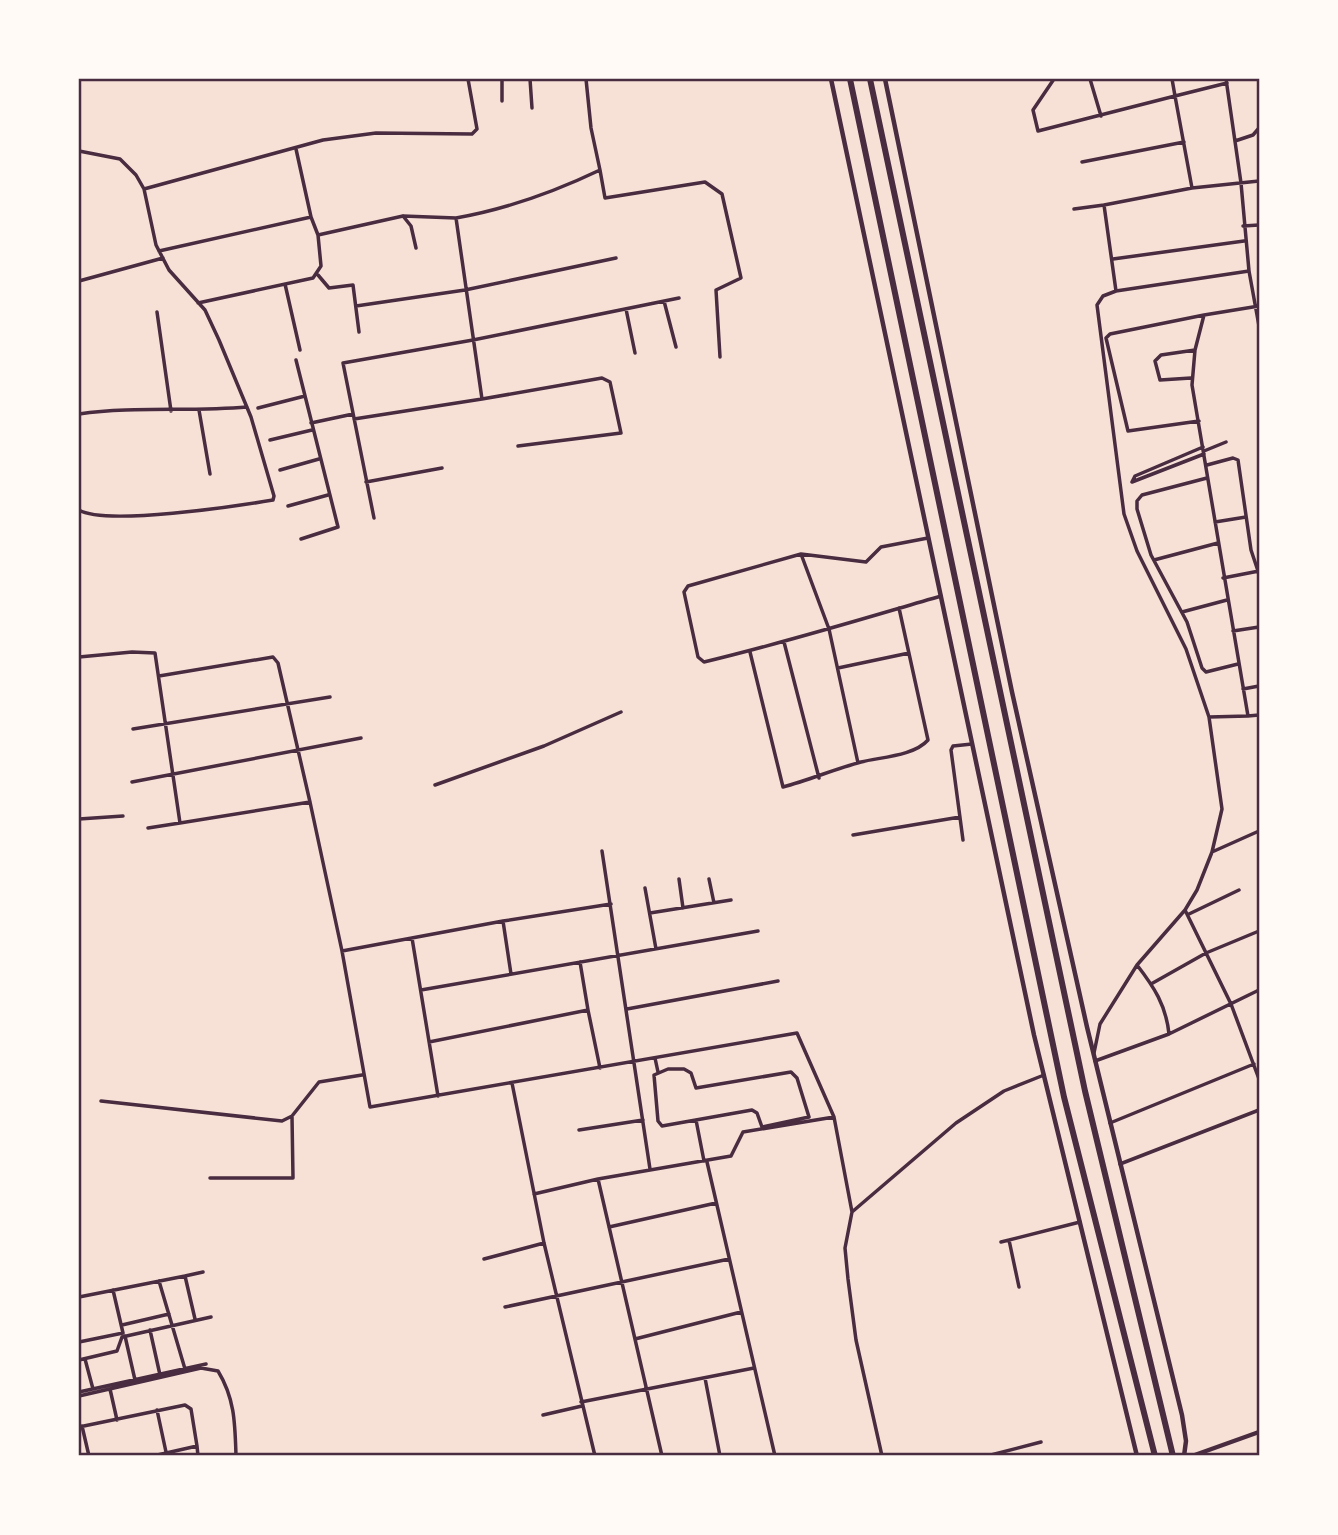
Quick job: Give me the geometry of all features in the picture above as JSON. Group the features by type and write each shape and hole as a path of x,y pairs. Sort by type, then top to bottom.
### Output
{"highway":[{"path":"850,79 1064,1097 1155,1456"},
{"path":"870,79 1082,1077 1173,1456"}],"street":[{"path":"144,189 323,140 376,133 472,134 477,130 477,122 469,97 468,79"},
{"path":"502,79 502,101"},
{"path":"530,79 532,108"},
{"path":"586,79 591,128 605,198 705,182 722,194 741,278 716,290 720,357"},
{"path":"831,79 1044,1074 1137,1456"},
{"path":"886,79 1015,706 1093,1055 1182,1415 1185,1456"},
{"path":"1054,79 1033,110 1032,117 1038,131 1226,81 1241,183 1248,271 1259,326"},
{"path":"1090,79 1101,116"},
{"path":"1172,79 1192,188"},
{"path":"1259,96 1259,114"},
{"path":"1234,141 1254,135 1259,128"},
{"path":"1082,162 1184,142"},
{"path":"296,149 311,217 318,235 321,266 318,275"},
{"path":"79,151 120,159 129,166 144,189 159,251 169,270 198,303 219,340 247,407 273,500 190,512 102,516 87,515 79,510"},
{"path":"318,235 403,216 456,218 489,212 556,191 600,170"},
{"path":"1074,209 1192,188 1259,181"},
{"path":"1104,205 1116,291"},
{"path":"403,216 411,226 416,248"},
{"path":"159,251 311,217"},
{"path":"456,218 482,399"},
{"path":"1243,226 1259,225"},
{"path":"1113,260 1244,241"},
{"path":"79,281 163,258"},
{"path":"356,306 465,290 615,258"},
{"path":"1093,1055 1100,1024 1137,965 1187,912 1212,852 1222,808 1209,717 1186,649 1129,532 1120,486 1097,305 1103,296 1116,291 1248,271"},
{"path":"198,303 318,275"},
{"path":"318,275 329,288 353,285 359,332"},
{"path":"285,284 300,350"},
{"path":"374,519 343,363 473,341 679,298"},
{"path":"664,301 676,347"},
{"path":"1199,421 1128,431 1106,338 1110,334 1257,307"},
{"path":"626,309 635,353"},
{"path":"157,312 171,411"},
{"path":"1204,315 1195,351 1192,378 1223,578 1248,716"},
{"path":"1192,378 1160,380 1154,362 1161,355 1195,351"},
{"path":"296,360 338,527 301,539"},
{"path":"311,423 482,399 602,378 610,382 621,433 518,446"},
{"path":"258,408 305,396"},
{"path":"79,414 114,410 171,411 247,407"},
{"path":"199,410 210,474"},
{"path":"270,440 312,430"},
{"path":"1120,486 1226,442"},
{"path":"1132,482 1135,476 1204,451"},
{"path":"1206,465 1233,458 1238,460 1251,550 1259,572 1223,578"},
{"path":"279,470 319,459"},
{"path":"366,482 442,468"},
{"path":"1208,478 1138,498 1137,509 1154,560 1182,612 1206,672 1238,664"},
{"path":"288,506 328,495"},
{"path":"1214,522 1246,517"},
{"path":"929,538 881,547 866,562 801,554 688,586 684,592 700,660 784,642 941,596"},
{"path":"1154,560 1218,543"},
{"path":"801,554 829,629 858,763"},
{"path":"1182,612 1227,600"},
{"path":"750,651 783,787 819,778 858,763 901,753 928,740 900,608"},
{"path":"1233,631 1259,627"},
{"path":"784,642 819,778"},
{"path":"79,657 151,651 155,653 180,822"},
{"path":"838,668 909,653"},
{"path":"159,676 273,657 278,663 342,951 362,1075 370,1107 797,1033 834,1117 852,1212 845,1248 848,1279 859,1352 882,1456"},
{"path":"1243,690 1259,686"},
{"path":"133,729 286,702 330,697"},
{"path":"435,785 544,746 621,712"},
{"path":"1209,717 1259,715"},
{"path":"132,782 361,738"},
{"path":"963,840 951,750 953,746 972,744"},
{"path":"148,828 310,802"},
{"path":"79,819 123,816"},
{"path":"853,835 960,817"},
{"path":"1212,852 1259,831"},
{"path":"602,851 650,1169"},
{"path":"709,878 714,903"},
{"path":"679,879 683,908"},
{"path":"645,888 656,949"},
{"path":"1187,912 1239,890"},
{"path":"650,913 731,900"},
{"path":"342,951 611,904"},
{"path":"1187,912 1231,1004 1259,1079"},
{"path":"503,921 511,974"},
{"path":"421,990 758,931"},
{"path":"1151,984 1206,953 1259,931"},
{"path":"412,938 438,1097"},
{"path":"580,962 600,1068"},
{"path":"1137,965 1167,1013 1170,1034"},
{"path":"627,1009 778,981"},
{"path":"1095,1061 1170,1034 1259,990"},
{"path":"429,1042 588,1010"},
{"path":"656,1058 658,1072"},
{"path":"1110,1123 1254,1064"},
{"path":"684,1069 691,1073 696,1088 791,1072 797,1078 809,1117 762,1127 756,1112 752,1110 659,1125 654,1075 658,1072 684,1069"},
{"path":"852,1212 956,1123 1004,1091 1044,1074"},
{"path":"101,1101 282,1121 292,1116 319,1082 362,1075"},
{"path":"512,1083 544,1243 595,1456"},
{"path":"1120,1164 1259,1110"},
{"path":"210,1178 293,1178 292,1116"},
{"path":"534,1194 597,1179 731,1156 743,1132 834,1117"},
{"path":"579,1130 643,1120"},
{"path":"696,1120 775,1456"},
{"path":"597,1179 662,1456"},
{"path":"608,1227 716,1202"},
{"path":"1001,1242 1080,1222"},
{"path":"1009,1240 1019,1287"},
{"path":"484,1259 544,1243"},
{"path":"505,1307 729,1259"},
{"path":"79,1297 203,1272"},
{"path":"185,1276 195,1320"},
{"path":"159,1281 185,1369"},
{"path":"79,1342 123,1333 113,1290"},
{"path":"635,1339 741,1312"},
{"path":"122,1325 169,1314"},
{"path":"79,1360 117,1351 120,1338 125,1336 211,1317"},
{"path":"150,1330 160,1374"},
{"path":"125,1336 135,1380"},
{"path":"85,1359 93,1389"},
{"path":"79,1394 206,1364"},
{"path":"79,1394 110,1390 201,1368 218,1371 229,1388 235,1410 236,1456"},
{"path":"543,1415 581,1404 754,1368"},
{"path":"705,1378 720,1456"},
{"path":"110,1390 117,1420"},
{"path":"89,1456 80,1426 188,1406 198,1456"},
{"path":"157,1410 166,1453"},
{"path":"1192,1456 1259,1432"},
{"path":"987,1456 1041,1441"},
{"path":"153,1456 197,1447"}]}
